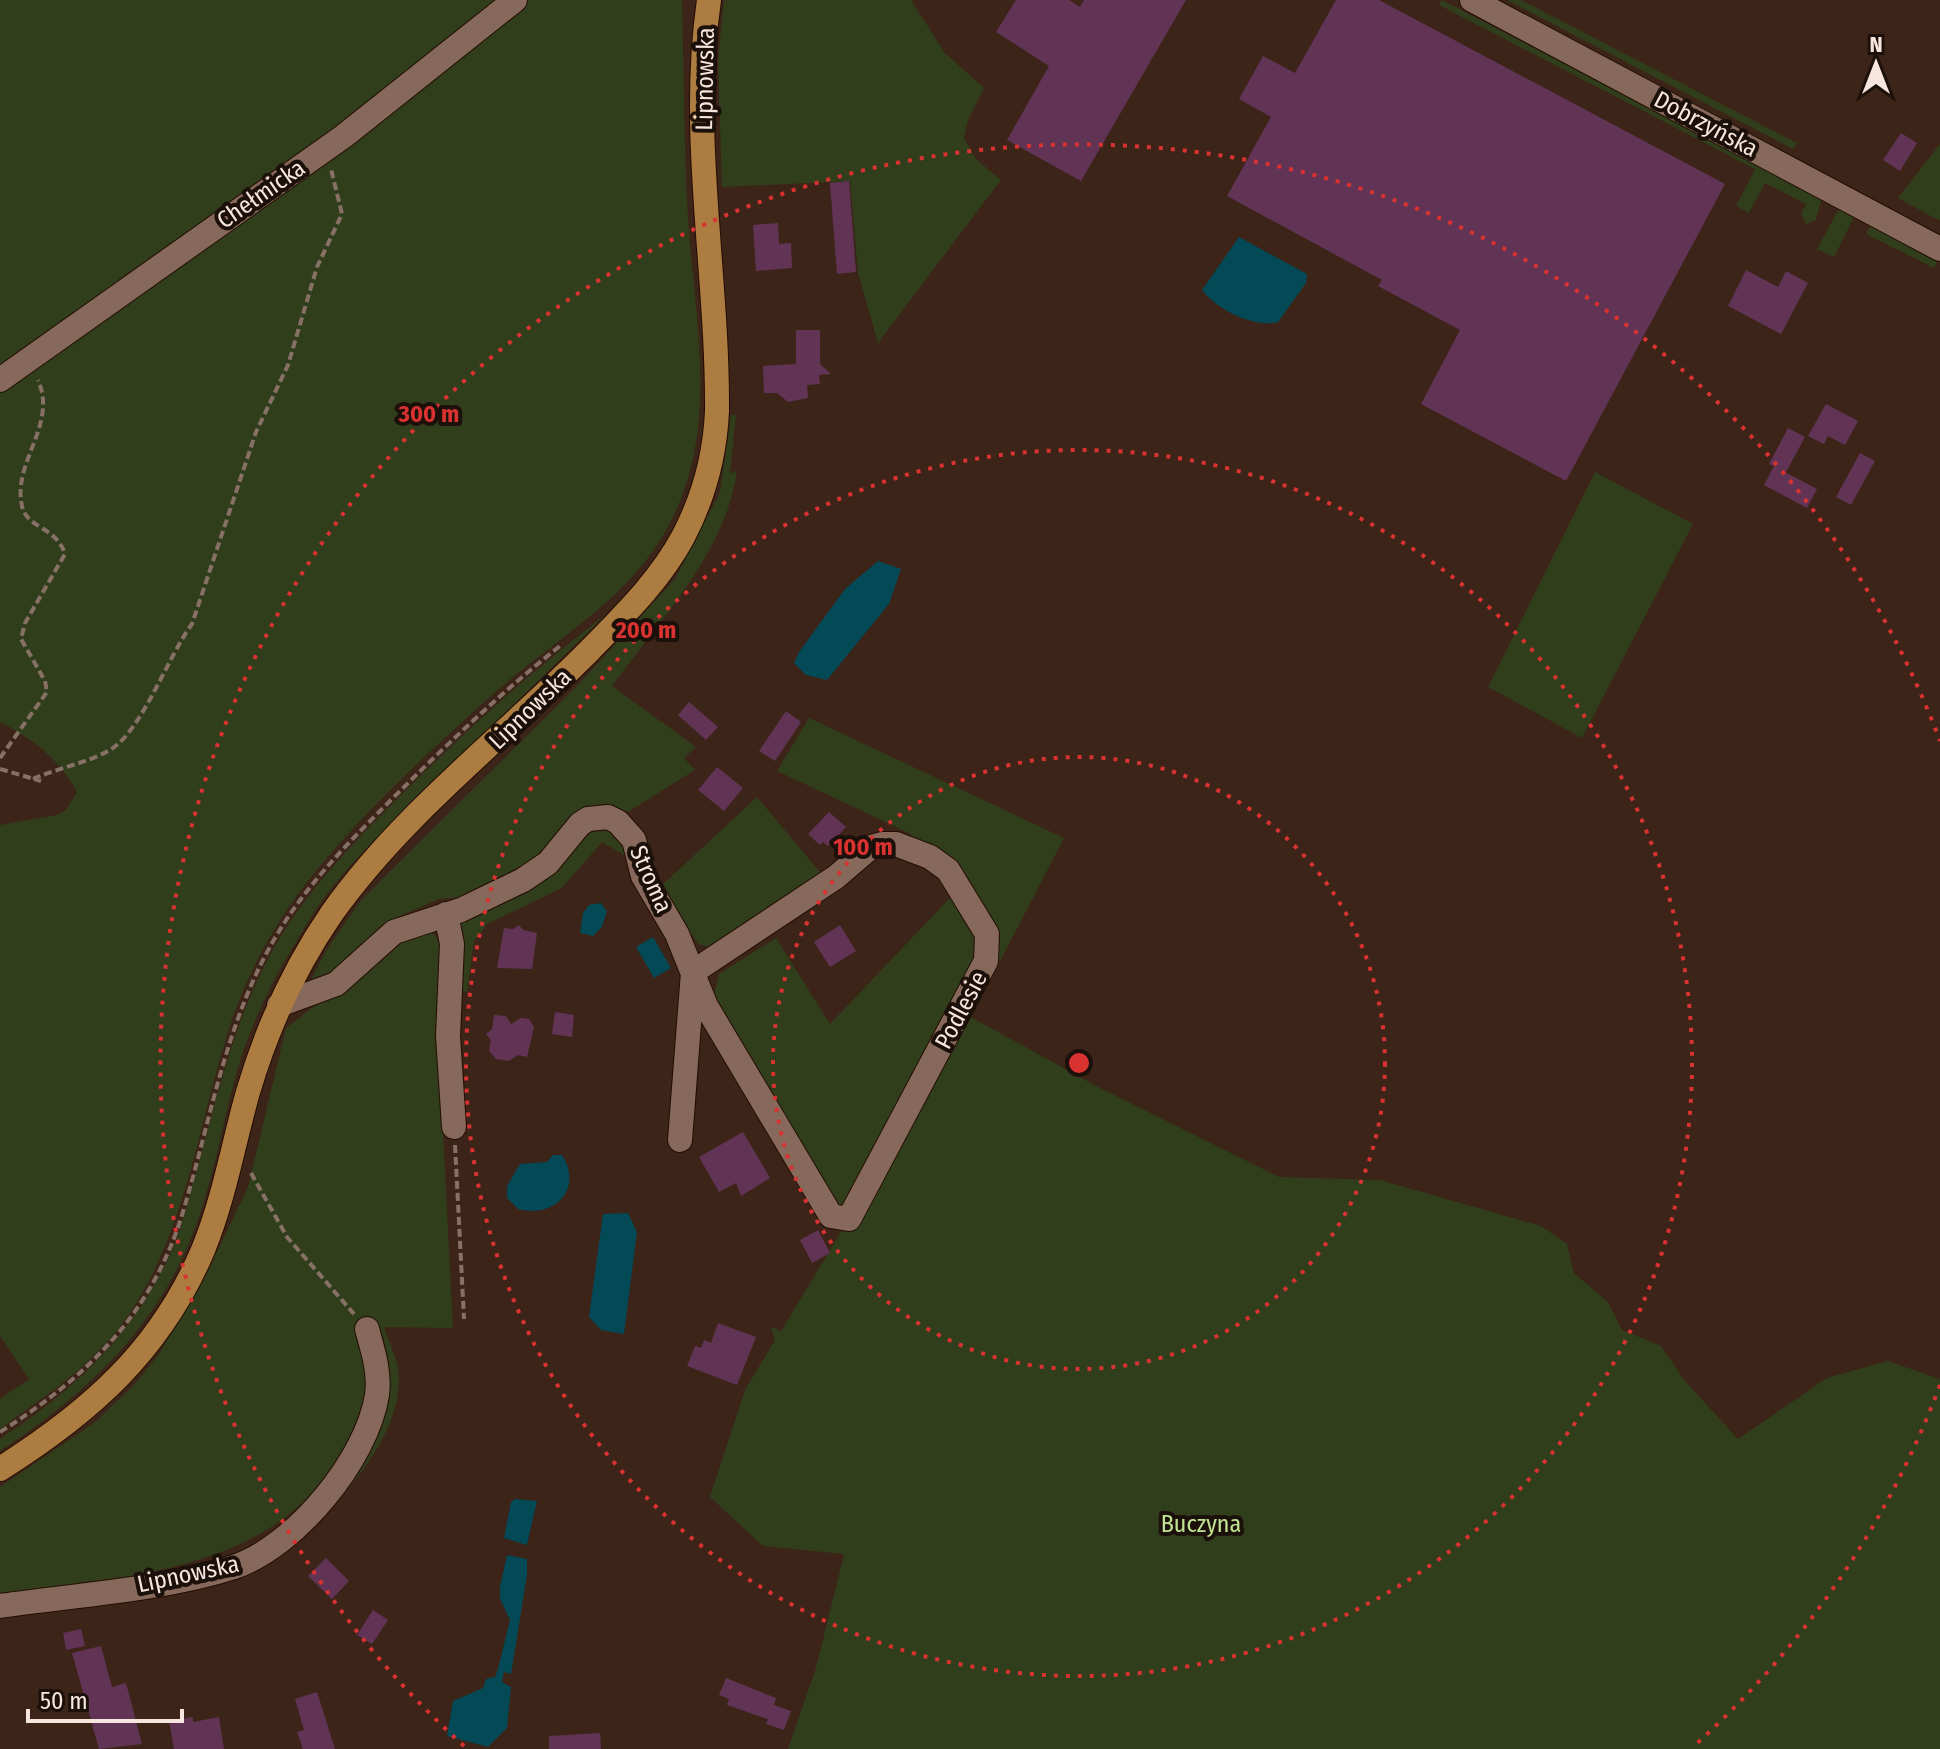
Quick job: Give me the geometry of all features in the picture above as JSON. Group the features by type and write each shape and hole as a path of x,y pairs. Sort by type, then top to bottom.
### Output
{"main road":[{"name":"Lipnowska","path":"0,1469 85,1411 145,1346 179,1298 213,1225 257,1064 279,1005 318,935 350,890 419,815 618,622 653,582 692,518 713,455 717,411 703,131 703,46 709,0"}],"street":[{"name":"Chełmicka","path":"0,380 326,148 515,0"},
{"name":"Dobrzyńska","path":"1472,0 1940,249"},
{"name":"Stroma","path":"279,1005 336,984 394,932 446,914 523,880 548,863 580,824 588,819 608,817 620,823 634,840 643,876 732,1053 825,1206"},
{"name":"Podlesie","path":"693,972 814,893 871,847 882,844 896,844 940,863 982,922 989,948 986,961 854,1214 849,1219 840,1219 831,1216 825,1206"},
{"path":"446,914 453,957 448,1036 454,1127"},
{"path":"680,1140 693,972"},
{"name":"Lipnowska","path":"0,1606 194,1577 235,1566 278,1543 342,1474 367,1429 377,1395 377,1366 367,1329"}],"path":[{"path":"33,779 113,748 146,706 175,647 192,624 256,432 288,365 317,267 342,214 326,148"},
{"path":"0,758 47,692 45,681 21,639 25,623 65,554 60,539 26,517 22,508 20,491 44,416 44,392 26,359"},
{"path":"0,1432 74,1381 120,1333 137,1306 181,1217 243,1002 271,944 312,883 502,692 567,640"},
{"path":"0,769 41,781"},
{"path":"454,1127 464,1319"},
{"path":"236,1142 287,1237 367,1329"}],"green space":[{"path":"0,0 682,0 688,220 700,385 695,450 687,481 672,518 653,550 606,603 520,671 398,782 353,828 299,894 263,950 235,1011 175,1220 143,1291 122,1324 95,1354 65,1381 0,1429 0,1399 29,1379 0,1336 0,825 57,815 66,810 77,792 44,751 0,722"},
{"path":"724,0 911,0 945,53 984,88 968,120 964,138 976,159 1001,180 878,343 858,273 850,181 722,187 718,60"},
{"path":"1442,0 1822,197 1816,220 1806,224 1801,213 1806,204 1765,183 1749,213 1736,206 1755,169 1439,5"},
{"path":"1507,0 1521,0 1797,143 1793,149"},
{"path":"1940,144 1940,221 1898,198"},
{"path":"1840,207 1855,215 1834,257 1817,249"},
{"path":"1872,224 1939,259 1934,268 1866,234"},
{"path":"731,415 736,415 730,474 737,470 731,500 720,529 688,584 612,686 696,747 684,758 695,770 628,812 604,804 580,810 542,855 460,897 439,899 393,919 323,979 311,980 327,949 361,900 576,687 675,579 720,492"},
{"path":"1595,472 1693,524 1582,738 1488,687"},
{"path":"607,614 383,832 350,866 321,903 276,977 249,1035 195,1229 170,1282 131,1339 108,1364 57,1410 0,1451 0,1439 52,1401 98,1359 138,1311 155,1284 178,1234 221,1081 251,995 278,941 306,900 354,843 455,743 529,676"},
{"name":"Buczyna","path":"809,718 1064,838 971,1017 1098,1087 1279,1177 1380,1180 1541,1226 1567,1244 1574,1273 1608,1302 1622,1330 1661,1346 1685,1381 1738,1439 1827,1378 1888,1361 1940,1379 1940,1749 788,1749 816,1668 844,1554 763,1546 710,1497 745,1390 775,1340 771,1327 781,1331 844,1227 714,996 719,974 776,938 830,1024 950,898 934,873 899,855 911,834 777,771"},
{"path":"757,797 825,878 715,948 698,944 661,886"},
{"path":"603,829 611,831 628,852 624,855 602,842 562,888 487,924 474,941 467,992 458,991 454,926 589,833"},
{"path":"428,932 435,935 441,946 442,1112 453,1328 384,1327 397,1364 398,1395 390,1422 377,1448 340,1498 280,1558 277,1555 363,1452 370,1378 348,1441 316,1489 276,1524 229,1549 176,1566 120,1578 0,1594 0,1487 94,1423 134,1385 159,1354 204,1279 248,1187 286,1028 397,942"}],"water":[{"path":"1239,237 1307,274 1306,283 1278,322 1258,322 1237,316 1202,290"},
{"path":"878,561 901,569 889,604 827,680 806,675 794,663 799,652 845,589"},
{"path":"601,903 607,911 602,927 593,936 580,933 583,913 589,905"},
{"path":"653,937 671,968 654,978 636,947"},
{"path":"553,1155 562,1155 568,1167 567,1190 562,1198 543,1210 518,1209 507,1198 507,1186 520,1164 547,1162"},
{"path":"628,1213 637,1232 624,1334 601,1330 589,1317 603,1214"},
{"path":"515,1499 537,1501 527,1545 504,1538 511,1502"},
{"path":"507,1555 527,1559 527,1575 511,1674 504,1672 502,1682 511,1687 507,1728 488,1747 447,1736 453,1701 483,1688 486,1679 495,1677 498,1669 510,1620 500,1599"}],"building":[{"path":"1016,0 1069,0 1080,7 1084,0 1186,0 1081,181 1007,140 1049,66 996,32"},
{"path":"1336,0 1379,0 1725,184 1566,481 1421,404 1460,330 1378,286 1382,280 1227,196 1271,117 1239,99 1263,56 1295,73"},
{"path":"1901,133 1917,143 1900,171 1883,160"},
{"path":"849,181 856,272 837,274 830,183"},
{"path":"778,223 779,244 791,243 792,268 756,271 753,225"},
{"path":"1746,270 1778,287 1786,271 1808,283 1781,334 1728,306"},
{"path":"796,330 820,330 820,364 831,374 819,375 820,384 807,385 808,398 788,402 777,393 764,393 763,366 796,364"},
{"path":"1826,404 1858,421 1845,445 1828,436 1824,444 1808,436"},
{"path":"1788,428 1805,437 1786,472 1769,464"},
{"path":"1860,453 1875,461 1851,505 1836,497"},
{"path":"1774,466 1817,489 1807,508 1764,485"},
{"path":"689,702 718,727 706,740 678,715"},
{"path":"786,711 801,722 775,761 759,751"},
{"path":"717,767 743,788 724,811 698,790"},
{"path":"829,812 846,827 828,846 823,842 820,845 808,834"},
{"path":"519,925 523,930 537,933 532,969 497,968 504,928 513,929"},
{"path":"840,925 856,951 830,967 814,942"},
{"path":"555,1012 574,1015 572,1037 552,1034"},
{"path":"494,1015 506,1016 511,1024 521,1018 529,1019 534,1027 527,1057 518,1055 509,1061 496,1059 489,1051 491,1040 486,1034 492,1029"},
{"path":"743,1132 770,1178 741,1196 736,1183 719,1192 699,1157"},
{"path":"818,1230 830,1253 812,1263 800,1240"},
{"path":"718,1323 756,1337 737,1385 687,1366 695,1346 701,1348 704,1340 711,1343"},
{"path":"326,1558 349,1581 332,1599 308,1576"},
{"path":"373,1610 388,1620 372,1644 357,1635"},
{"path":"81,1629 85,1646 66,1650 63,1633"},
{"path":"101,1646 112,1687 126,1683 142,1744 99,1749 72,1653"},
{"path":"726,1678 776,1698 774,1705 791,1711 784,1730 766,1724 768,1719 727,1705 729,1699 719,1695"},
{"path":"317,1692 335,1749 303,1749 297,1732 304,1730 295,1699"},
{"path":"193,1717 193,1722 219,1717 224,1749 174,1749 169,1721"},
{"path":"600,1733 601,1749 549,1749 549,1736"}]}
